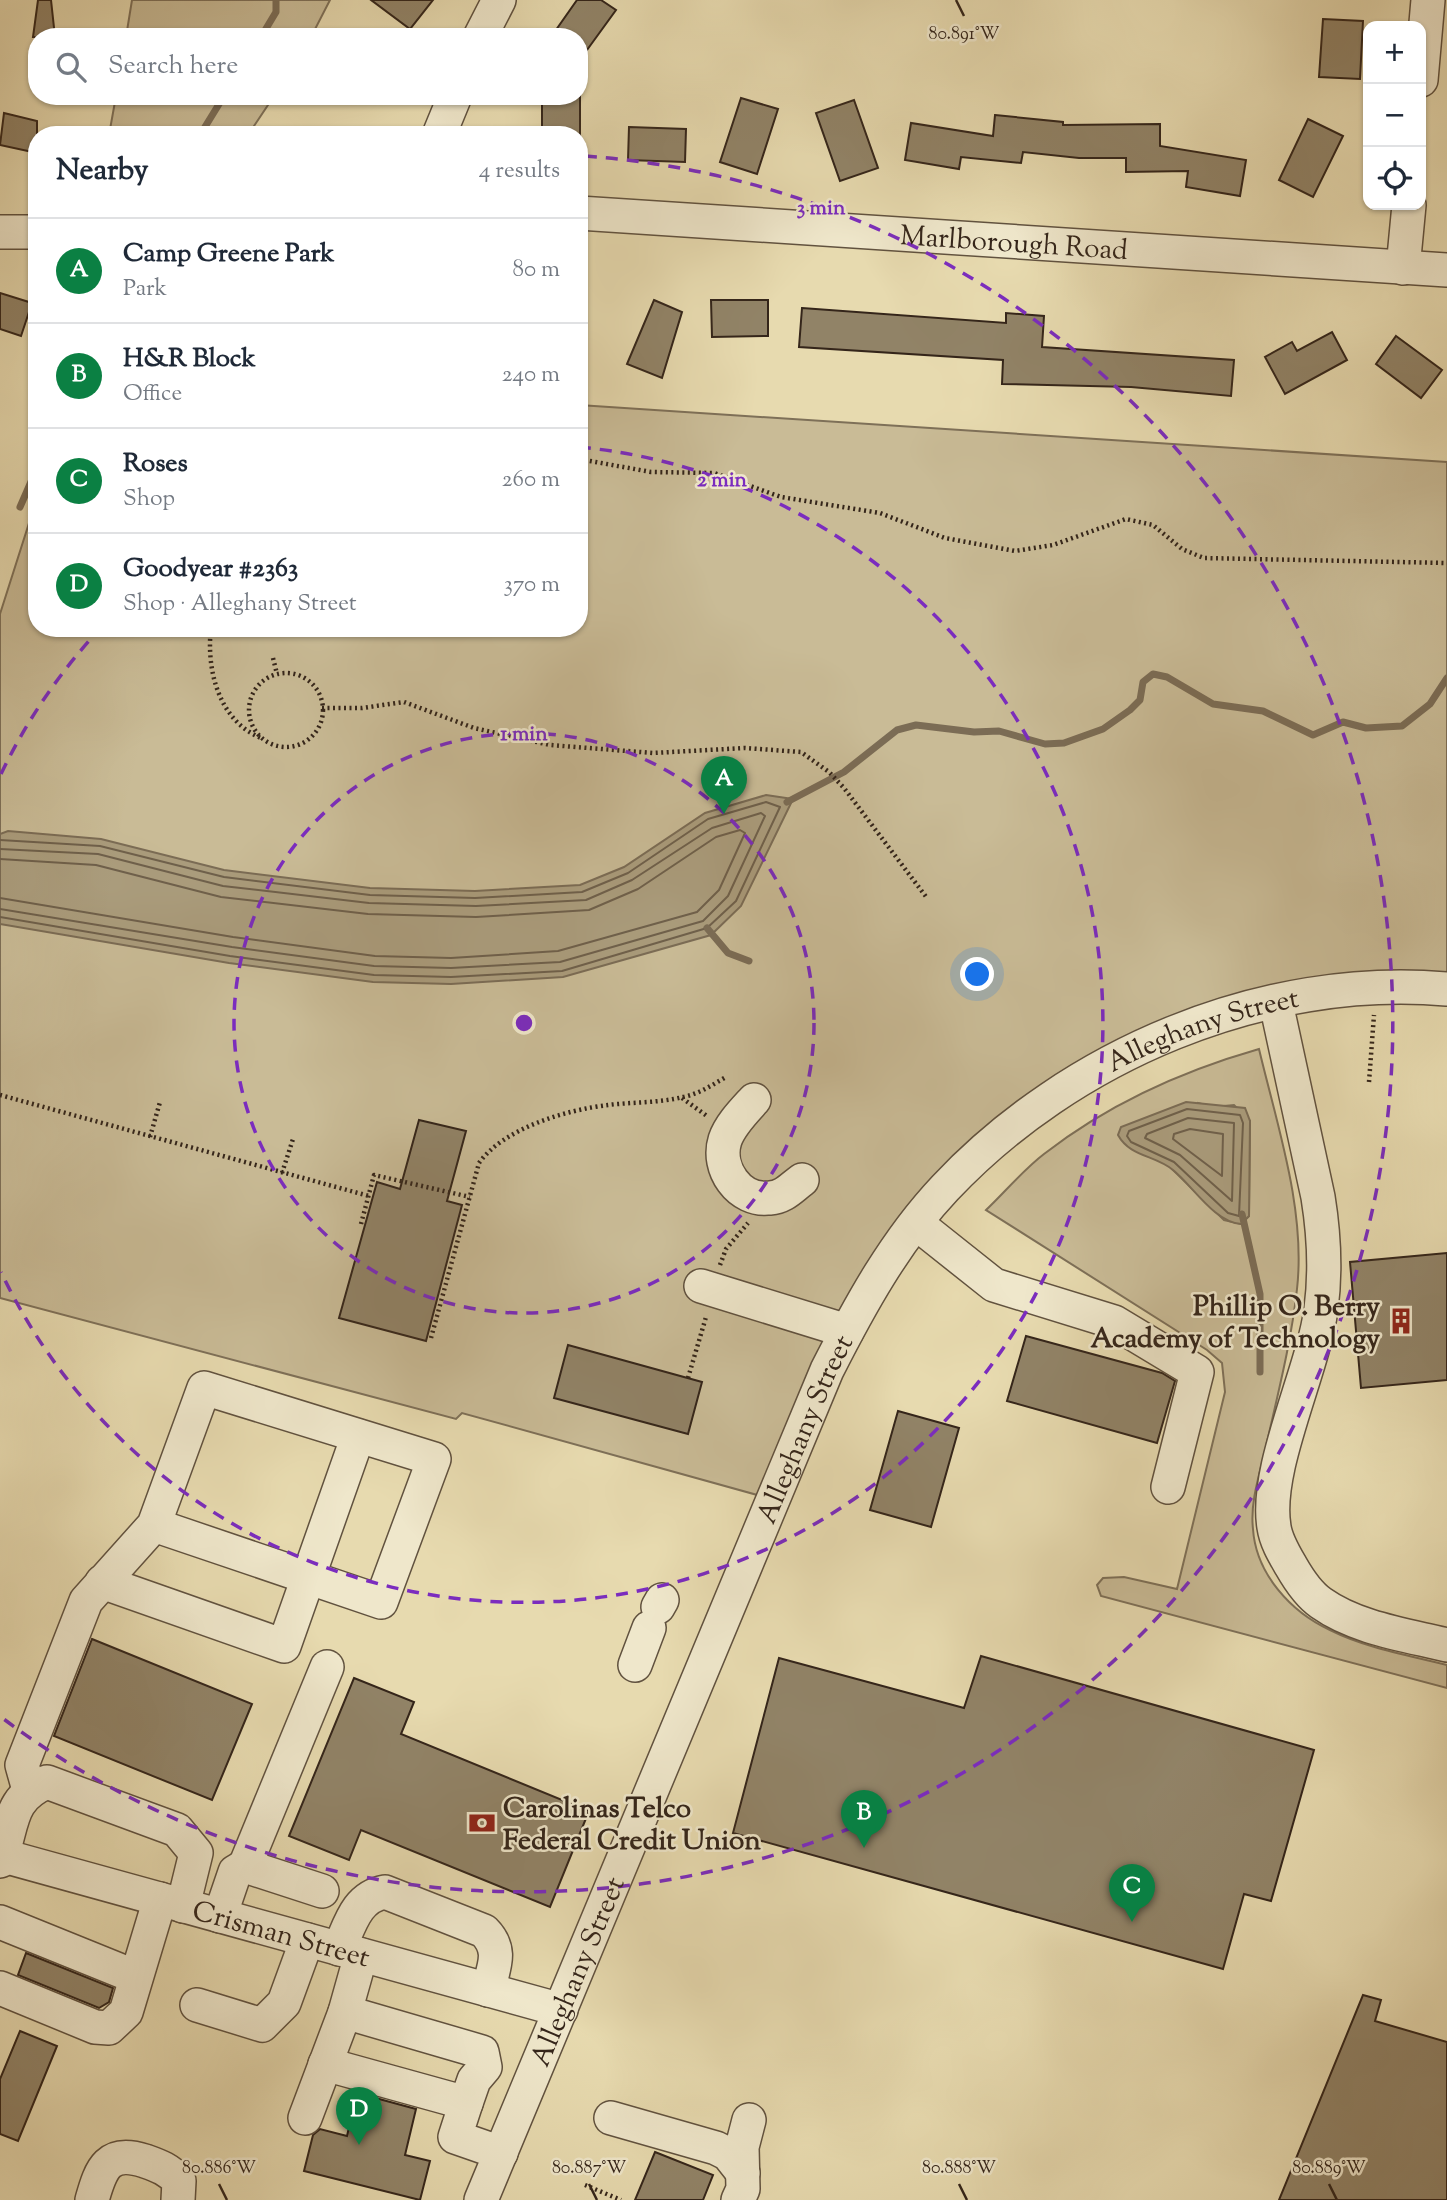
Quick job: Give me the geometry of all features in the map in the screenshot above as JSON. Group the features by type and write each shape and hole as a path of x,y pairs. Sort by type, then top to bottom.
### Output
{"street":[{"path":"485,28 499,0"},
{"path":"1426,23 1428,0"},
{"path":"443,126 451,105"},
{"path":"1403,268 1409,210"},
{"name":"Marlborough Road","path":"588,214 1447,271"},
{"path":"0,232 28,232"},
{"name":"Alleghany Street","path":"481,2200 827,1370 860,1306 916,1223 944,1189 991,1143 1027,1114 1088,1074 1146,1044 1186,1028 1276,1003 1375,989 1447,989"},
{"path":"1276,1003 1318,1197 1323,1227 1324,1262 1321,1311 1273,1497 1274,1531 1294,1571 1318,1602 1335,1612 1374,1626 1447,1646"},
{"path":"754,1100 725,1140 723,1164 732,1182 747,1195 767,1199 783,1195 802,1180"},
{"path":"916,1223 994,1285 1114,1322 1197,1372 1168,1487"},
{"path":"701,1286 847,1331"},
{"path":"29,1790 22,1765 86,1601 154,1525 204,1388 434,1459 381,1602 154,1525"},
{"path":"102,1582 284,1646 358,1436"},
{"path":"635,1665 656,1612"},
{"path":"220,1916 235,1872 245,1866 327,1667"},
{"path":"0,1988 95,2027 109,2028 125,2012 136,1977 196,1853 177,1830 47,1782 29,1790 13,1811 1,1857"},
{"name":"Crisman Street","path":"1,1857 561,2010"},
{"path":"245,1866 322,1891"},
{"path":"305,2118 345,2012 350,1952 359,1905 372,1894 385,1892 484,1931 495,1942 497,1955 488,1990"},
{"path":"0,1922 136,1977"},
{"path":"197,2005 262,2025 284,2003 307,1940"},
{"path":"345,2012 482,2052 485,2067"},
{"path":"325,2064 466,2103"},
{"path":"485,2067 530,2082"},
{"path":"485,2067 474,2080 455,2137 501,2153"},
{"path":"611,2118 716,2148 728,2154 741,2187"},
{"path":"741,2187 742,2147 749,2120"},
{"path":"92,2200 99,2174 113,2159 127,2155 168,2169 178,2181 178,2200"}],"path":[{"path":"588,461 651,472 714,473 781,497 880,513 945,538 1015,551 1053,545 1126,519 1153,525 1182,549 1204,558 1447,563"},
{"path":"210,637 208,653 222,704 244,732 265,740 288,746 300,744 318,727 322,708 318,692 301,676 277,674 257,687 251,697 250,721 265,740"},
{"path":"274,658 277,674"},
{"path":"322,708 362,709 404,702 474,728 550,745 653,753 745,748 801,752 829,772 844,788 927,898"},
{"path":"1369,1082 1374,1014"},
{"path":"431,1338 479,1163 490,1148 509,1134 605,1105 682,1098 703,1091 726,1077"},
{"path":"0,1095 369,1196"},
{"path":"682,1098 702,1110 710,1119"},
{"path":"150,1137 160,1102"},
{"path":"282,1173 293,1139"},
{"path":"361,1224 374,1175 470,1197"},
{"path":"584,2185 621,2200"}],"shaded area":[{"path":"132,0 330,0 316,28 127,28"},
{"path":"114,105 268,105 254,126 111,126"},
{"path":"588,406 1447,462 1447,986 1190,1024 940,1188 768,1498 462,1413 456,1419 0,1298 0,614 28,526 28,637 588,637"},
{"path":"1259,1049 1294,1198 1299,1259 1291,1330 1253,1509 1253,1529 1261,1561 1278,1590 1302,1613 1330,1630 1358,1642 1447,1665 1447,1688 1101,1596 1097,1585 1103,1578 1124,1577 1177,1589 1225,1392 1222,1363 1207,1350 986,1210 1036,1160 1093,1120 1146,1091","holes":["1198,1103 1213,1107 1234,1105 1250,1121 1249,1216 1241,1224 1224,1220 1170,1167"]}],"water":[{"path":"766,795 793,799 741,906 711,935 563,977 451,984 373,982 229,963 0,924 0,834 8,831 101,839 224,870 370,888 475,891 580,885 624,867 705,813"},
{"path":"1186,1102 1245,1108 1250,1121 1249,1216 1241,1224 1222,1217 1173,1170 1129,1148 1118,1135 1121,1127"}],"building":[{"path":"38,0 51,0 54,28 34,28"},
{"path":"371,0 433,0 409,28"},
{"path":"577,0 601,0 616,10 588,49 588,28 557,28"},
{"path":"1323,19 1363,21 1360,79 1319,77"},
{"path":"741,98 778,109 757,174 720,162"},
{"path":"854,100 878,168 840,181 816,113"},
{"path":"542,105 580,105 580,126 542,126"},
{"path":"4,113 37,121 37,126 28,126 28,151 0,145"},
{"path":"995,115 1063,122 1063,125 1160,124 1160,146 1246,160 1240,196 1186,187 1188,171 1126,172 1126,158 1079,158 1023,152 1021,163 961,157 959,169 905,160 911,123 993,136"},
{"path":"1308,119 1343,136 1313,197 1279,180"},
{"path":"629,127 686,129 685,162 628,160"},
{"path":"0,293 28,302 28,315 21,336 0,329"},
{"path":"654,300 682,312 662,378 627,364"},
{"path":"711,300 768,300 768,336 712,337"},
{"path":"802,308 1006,323 1006,313 1044,316 1042,347 1234,360 1231,396 1131,387 1002,384 1003,360 799,347"},
{"path":"1332,332 1347,360 1285,394 1265,357 1292,342 1297,351"},
{"path":"1396,336 1442,370 1421,398 1376,364"},
{"path":"419,1120 466,1131 447,1201 462,1205 426,1341 339,1318 377,1182 400,1189"},
{"name":"Phillip O. Berry Academy of Technology","path":"1447,1253 1447,1380 1361,1388 1350,1262"},
{"path":"1026,1336 1162,1373 1175,1381 1157,1443 1007,1401"},
{"path":"568,1345 702,1382 688,1434 554,1398"},
{"path":"898,1411 959,1428 931,1527 870,1510"},
{"path":"92,1639 252,1704 212,1800 54,1736"},
{"path":"981,1656 1314,1750 1271,1901 1244,1894 1223,1969 733,1833 779,1658 964,1708"},
{"name":"Carolinas Telco Federal Credit Union","path":"354,1678 414,1702 401,1734 589,1811 550,1907 361,1830 349,1860 289,1836"},
{"path":"26,1953 113,1988 109,2002 99,2008 18,1975"},
{"path":"1363,1995 1381,2000 1375,2021 1447,2042 1447,2200 1279,2200"},
{"path":"20,2031 57,2046 18,2141 0,2134 0,2079"},
{"path":"357,2093 416,2109 405,2155 430,2161 420,2200 304,2171 313,2135 320,2129 347,2136"},
{"path":"655,2152 713,2175 703,2200 635,2200"}],"waterway":[{"path":"266,28 276,12 276,0"},
{"path":"206,126 218,105"},
{"path":"20,507 28,489"},
{"path":"787,802 844,772 897,730 916,725 974,732 999,731 1045,744 1064,743 1103,729 1130,710 1140,700 1143,682 1153,674 1167,677 1213,704 1263,711 1313,735 1343,722 1366,728 1402,726 1430,704 1447,678"},
{"path":"707,928 728,953 749,961"},
{"path":"1242,1214 1260,1294 1260,1372"}],"place":[{"name":"Camp Greene Park","path":"724,814"},
{"name":"Phillip O. Berry Academy of Technology","path":"1401,1321"},
{"name":"Carolinas Telco Federal Credit Union","path":"482,1823"},
{"name":"H&R Block","path":"864,1848"},
{"name":"Roses","path":"1132,1922"},
{"name":"Goodyear #2363","path":"359,2145"}]}
